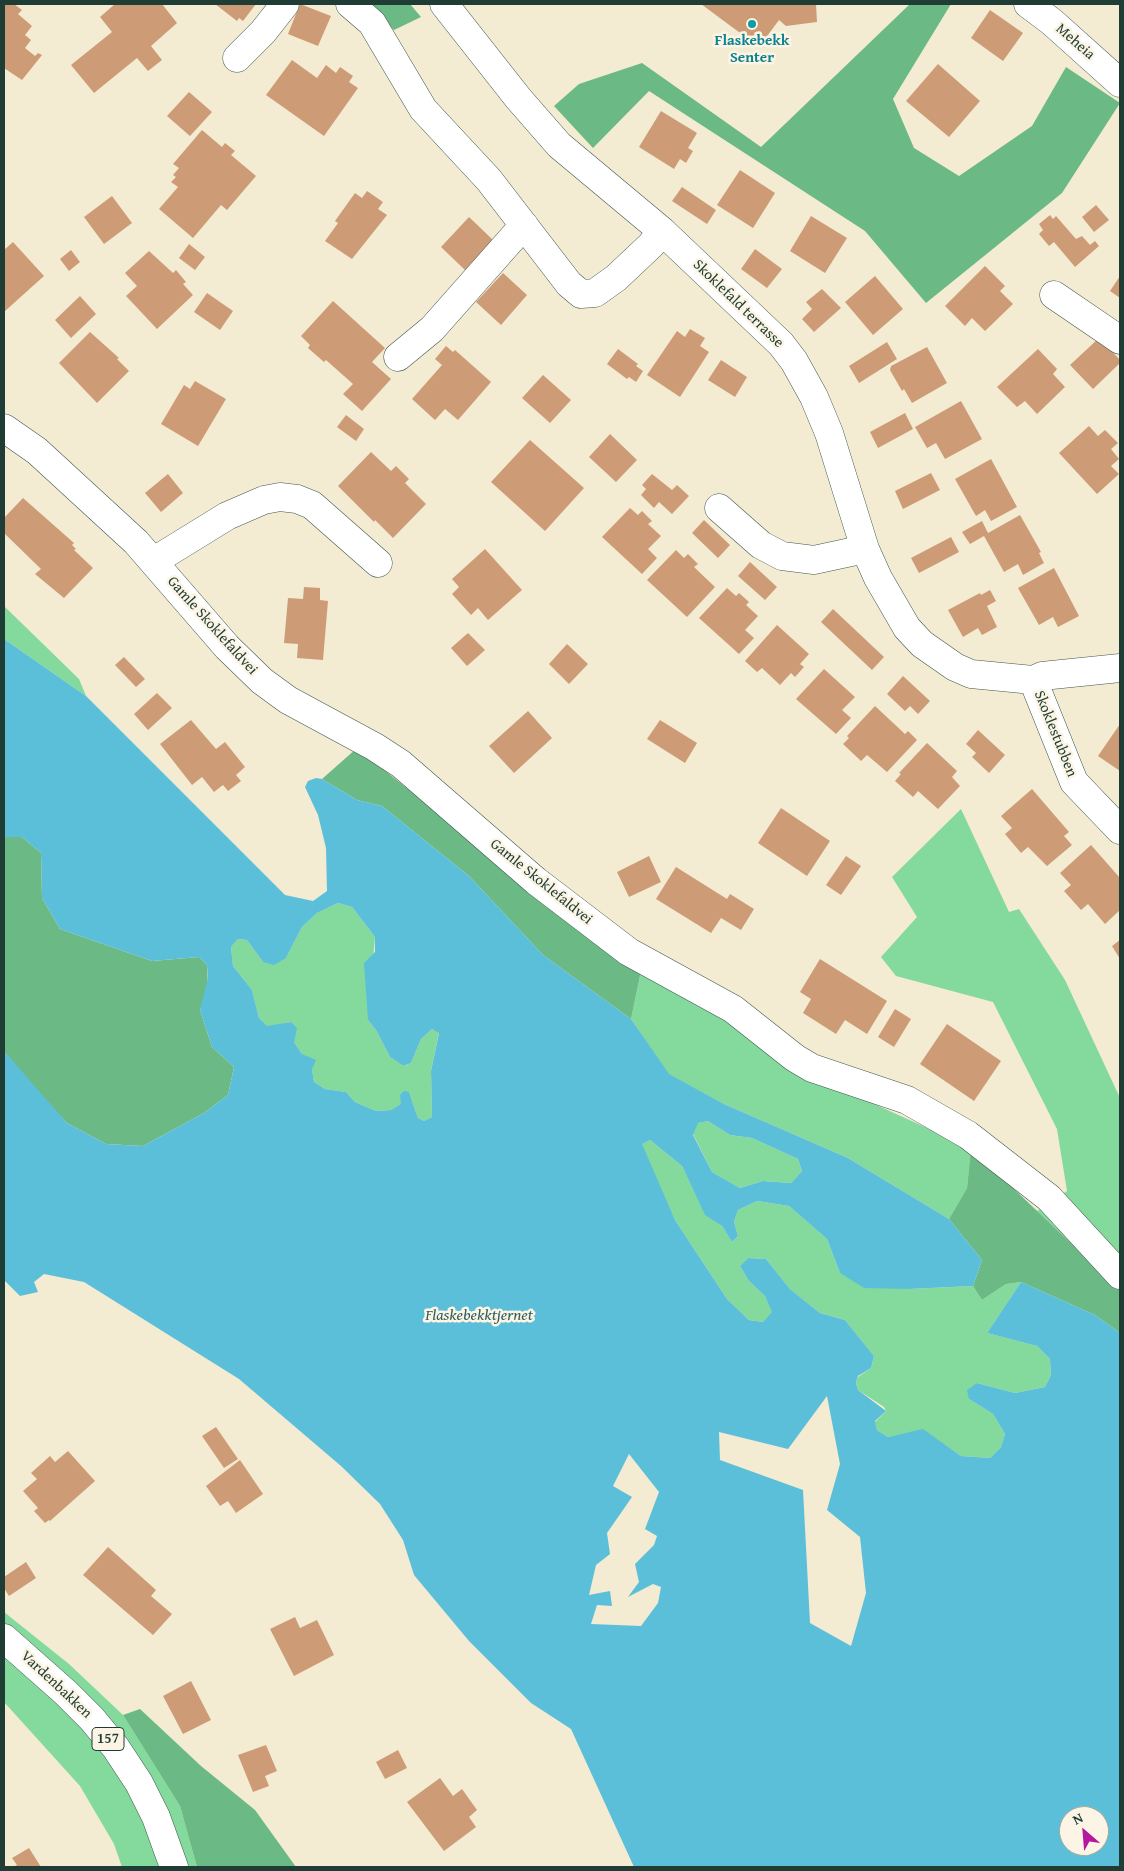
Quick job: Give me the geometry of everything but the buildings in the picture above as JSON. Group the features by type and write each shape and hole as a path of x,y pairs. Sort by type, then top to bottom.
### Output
{"street":[{"path":"237,58 263,32 285,4"},
{"path":"350,4 372,23 423,109 489,180 569,284 581,294 595,293 616,278 651,245 662,231"},
{"name":"Skoklefald terrasse","path":"444,4 512,91 560,145 662,231 781,344 794,361 814,397 829,433 865,549 878,578 907,628 922,644 955,667 971,674 1033,680 1042,676 1120,668"},
{"name":"Meheia","path":"1028,4 1052,22 1120,84"},
{"path":"398,357 432,330 524,224"},
{"path":"1054,295 1120,340"},
{"name":"Gamle Skoklefaldvei","path":"4,428 36,450 154,561 227,647 262,680 288,700 375,747 402,764 536,881 629,952 733,1009 795,1058 812,1068 907,1100 968,1135 1049,1198 1120,1275"},
{"path":"154,561 227,516 264,500 280,497 296,499 312,505 378,563"},
{"path":"719,508 761,545 782,556 814,560 865,549"},
{"name":"Skoklestubben","path":"1033,680 1074,782 1120,830"},
{"name":"Vardenbakken","path":"4,1638 66,1693 92,1719 116,1748 139,1782 156,1817 174,1867"}],"green space":[{"path":"368,4 410,4 421,17 394,30"},
{"path":"910,4 951,4 893,99 914,148 959,176 1032,126 1066,67 1120,103 1062,193 926,303 865,231 649,91 593,148 554,106 579,84 642,63 761,147"},
{"path":"4,606 79,679 86,696 4,639"},
{"path":"357,748 503,866 641,971 631,1019 543,955 469,876 382,806 357,800 322,779"},
{"path":"961,809 1009,912 1019,909 1065,980 1120,1098 1120,1290 1037,1211 1067,1191 1057,1129 993,1002 896,976 881,957 917,917 892,877"},
{"path":"4,837 22,837 41,853 42,898 60,929 152,961 199,957 207,965 208,986 200,1010 212,1047 234,1067 228,1095 204,1113 143,1146 106,1144 67,1123 25,1078 4,1051"},
{"path":"338,903 352,907 375,937 368,1020 376,1030 390,1057 405,1066 411,1063 421,1039 432,1029 439,1032 431,1071 432,1117 424,1121 418,1118 409,1092 402,1104 391,1110 376,1111 355,1102 346,1092 325,1089 314,1082 312,1069 294,1042 291,1022 267,1027 259,1018 252,990 233,966 231,947 238,939 247,940 263,962 286,958 302,927 317,913"},
{"path":"641,971 741,1029 770,1056 791,1070 872,1103 971,1148 967,1188 949,1219 848,1158 724,1104 668,1074 631,1019"},
{"path":"708,1121 730,1135 752,1138 798,1159 802,1171 791,1183 763,1181 740,1188 712,1172 693,1134 697,1123"},
{"path":"650,1140 682,1166 705,1214 722,1226 732,1242 738,1236 734,1222 738,1210 757,1201 789,1206 827,1239 840,1273 909,1289 973,1286 982,1300 1006,1284 1021,1282 987,1333 1037,1346 1050,1359 1051,1375 1045,1387 1015,1393 977,1383 969,1399 993,1414 1005,1434 1001,1447 990,1458 961,1456 923,1430 888,1437 877,1430 875,1422 886,1411 884,1407 858,1390 856,1383 858,1377 871,1368 874,1356 845,1320 820,1313 790,1289 766,1259 748,1258 740,1266 749,1281 765,1296 773,1312 763,1322 749,1320 727,1299 675,1220 641,1144"},
{"path":"971,1148 1120,1290 1120,1333 1095,1315 1021,1282 1006,1284 982,1300 973,1286 982,1260 949,1219 967,1188"},
{"path":"4,1612 69,1664 123,1715 180,1806 197,1867 122,1867 114,1844 80,1786 4,1702"},
{"path":"140,1709 201,1766 255,1810 296,1867 197,1867 180,1806 123,1715"}],"water":[{"name":"Flaskebekktjernet","path":"4,639 86,696 285,895 313,901 327,891 326,848 318,815 305,787 308,781 316,778 322,779 357,800 382,806 469,876 543,955 631,1019 669,1074 724,1104 848,1158 949,1219 982,1260 973,1286 909,1289 864,1288 840,1273 827,1239 789,1206 757,1201 738,1210 734,1222 738,1236 732,1242 722,1226 705,1215 682,1166 650,1140 642,1144 675,1220 727,1299 749,1320 763,1322 772,1312 765,1296 749,1281 740,1266 748,1258 766,1259 790,1289 820,1313 845,1320 874,1356 871,1368 858,1376 856,1383 858,1390 886,1411 875,1421 877,1430 888,1437 923,1429 961,1456 990,1458 1001,1447 1005,1434 993,1414 969,1399 967,1390 977,1383 1015,1393 1045,1387 1051,1375 1050,1359 1037,1346 987,1333 1021,1282 1095,1315 1120,1333 1120,1867 634,1867 571,1729 531,1703 469,1641 414,1575 403,1540 380,1504 341,1466 239,1379 84,1282 44,1274 34,1282 38,1292 20,1296 4,1280 4,1051 67,1123 106,1144 143,1146 204,1113 228,1095 234,1067 212,1047 200,1010 208,978 207,965 199,957 152,961 60,929 42,898 41,853 22,837 4,837","holes":["338,903 352,907 375,937 375,952 364,963 368,1020 376,1030 390,1057 404,1066 411,1063 421,1039 432,1029 439,1033 431,1071 432,1117 424,1121 418,1118 409,1092 404,1091 400,1095 401,1104 391,1110 376,1111 355,1102 346,1092 325,1089 314,1082 312,1069 316,1060 302,1054 294,1042 297,1028 291,1022 267,1026 259,1018 252,990 233,966 231,947 238,939 247,940 263,962 274,965 286,958 302,927 317,913","708,1121 730,1135 752,1138 798,1159 802,1171 791,1183 763,1181 740,1188 712,1172 693,1135 698,1123","827,1396 840,1464 827,1510 860,1537 866,1593 851,1646 810,1623 803,1490 720,1460 719,1432 788,1449","629,1454 659,1492 645,1529 657,1536 654,1545 635,1564 639,1582 628,1597 653,1584 661,1587 658,1603 641,1626 591,1624 597,1605 612,1606 610,1591 589,1595 596,1565 610,1554 607,1533 632,1497 613,1486"]}],"place":[{"name":"Flaskebekk Senter","path":"752,24"}]}
